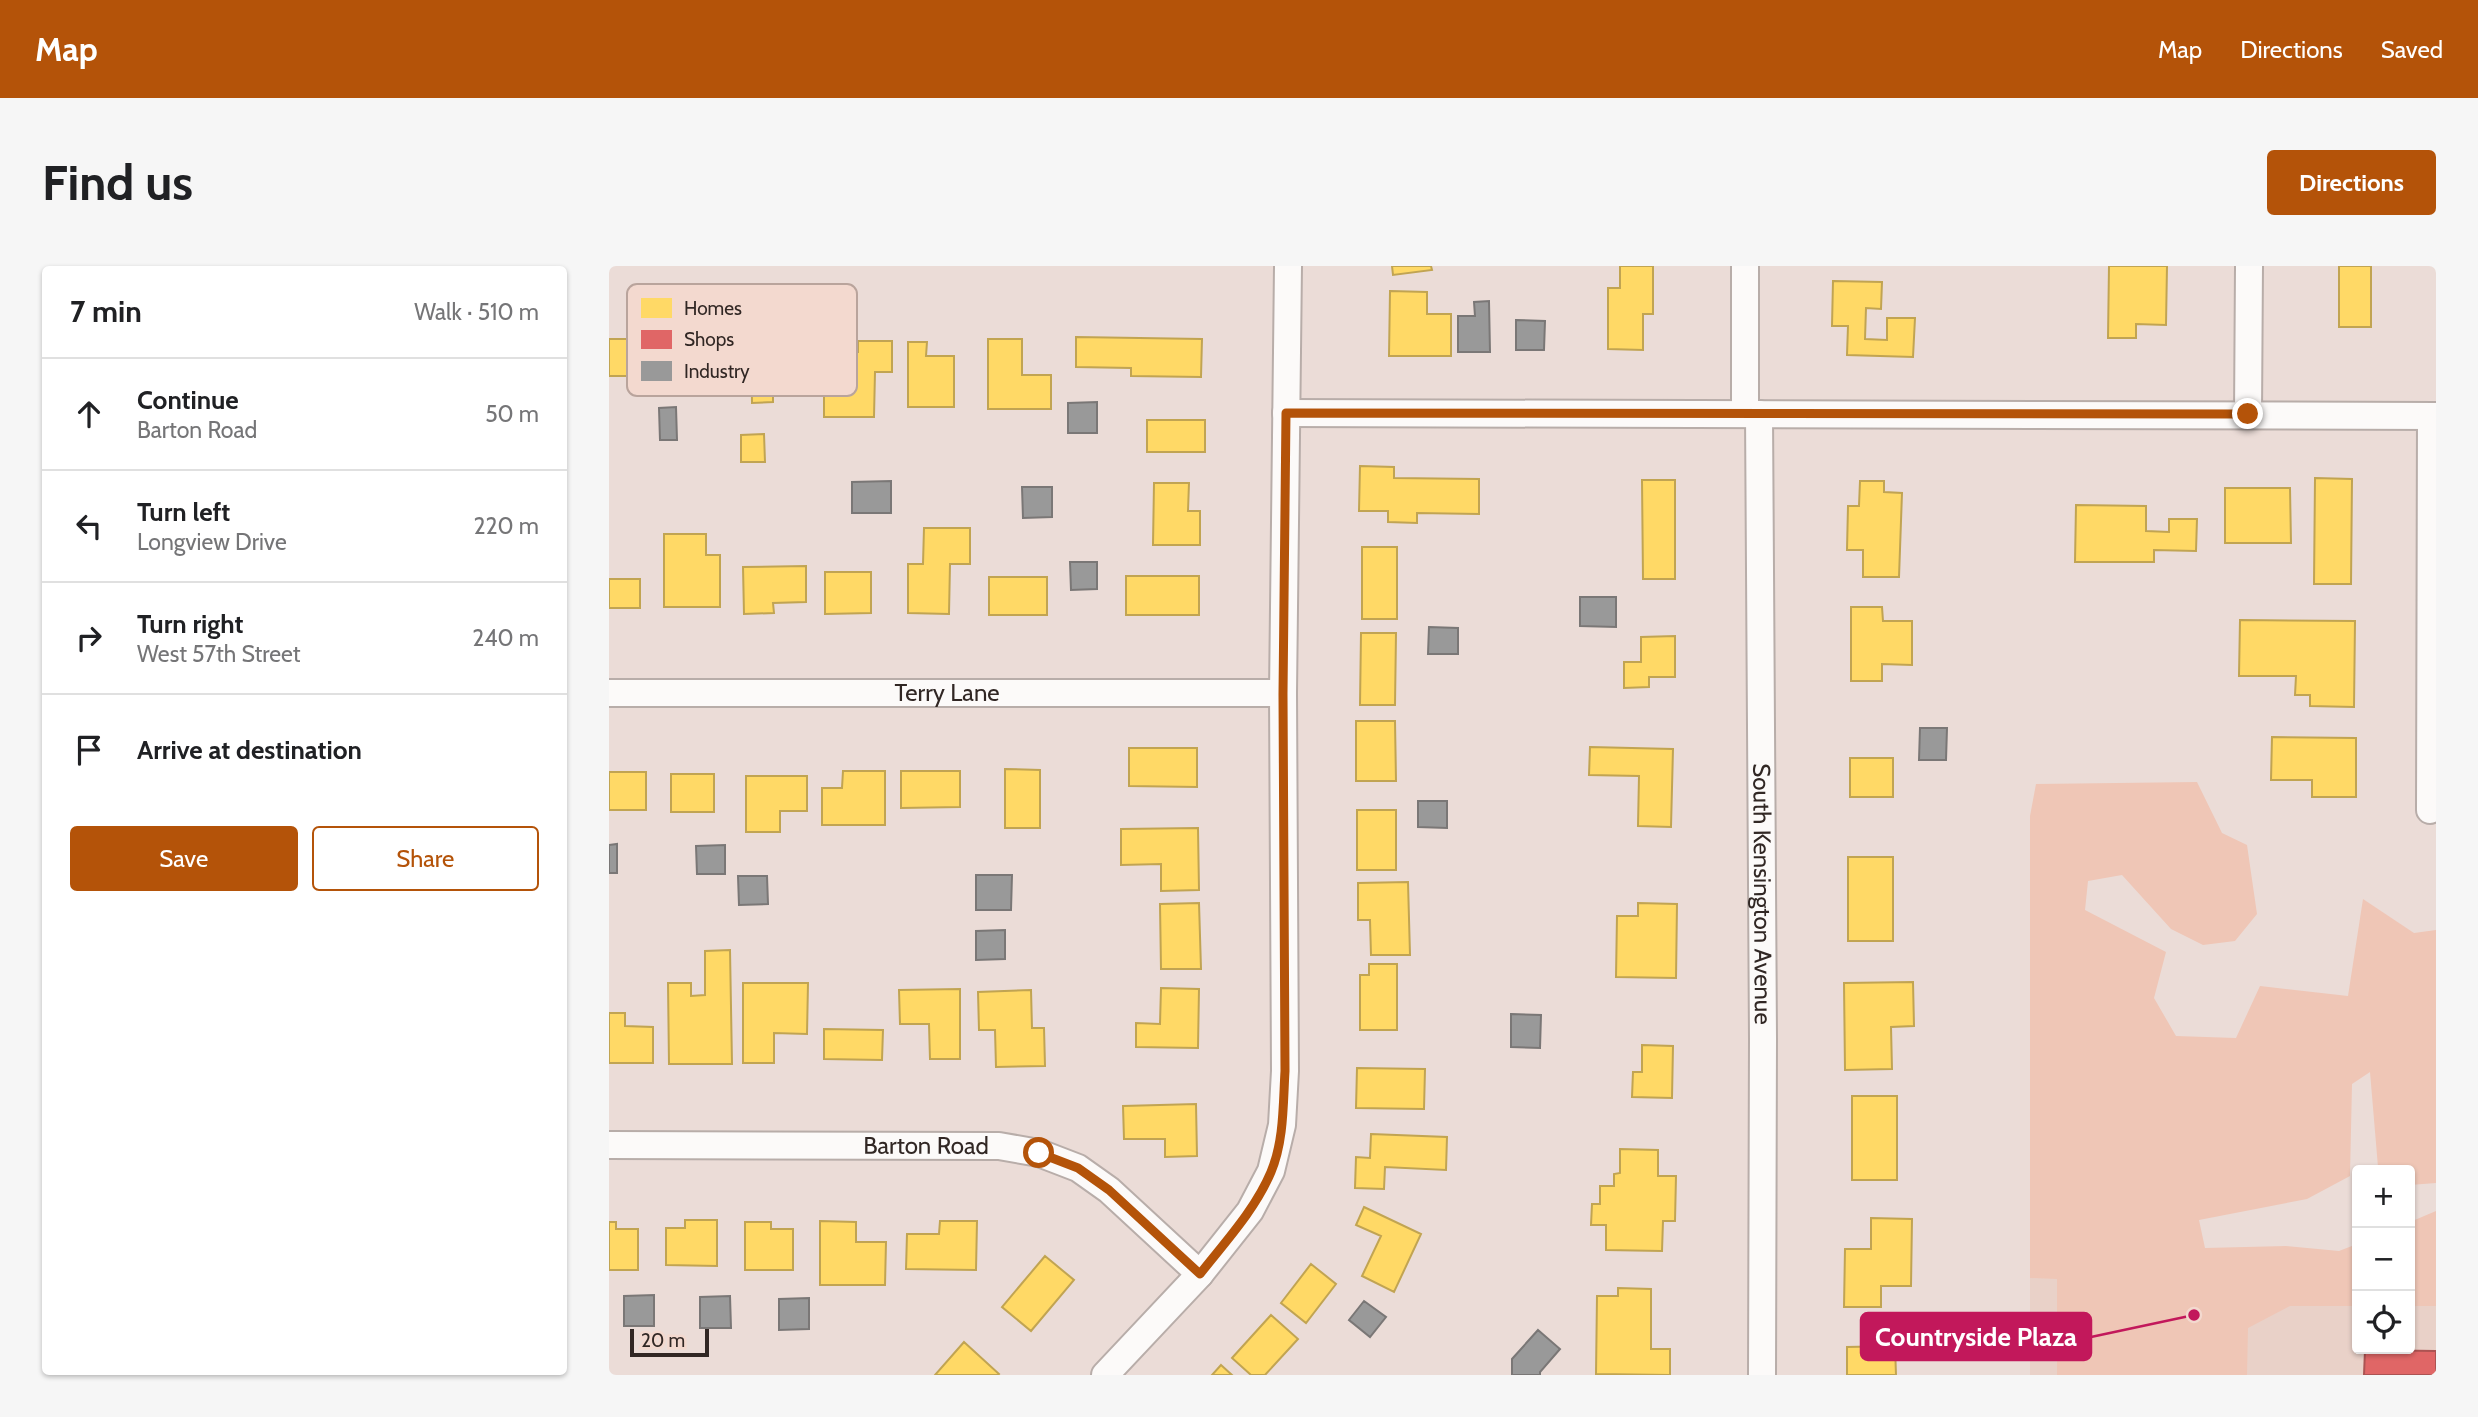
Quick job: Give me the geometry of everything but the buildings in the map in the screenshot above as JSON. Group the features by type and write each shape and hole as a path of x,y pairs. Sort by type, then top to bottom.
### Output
{"street":[{"path":"1105,1375 1200,1274 1249,1211 1271,1171 1282,1125 1285,1071 1283,694 1288,266"},
{"name":"South Kensington Avenue","path":"1745,266 1752,414 1763,1025 1762,1375"},
{"path":"2248,414 2249,266"},
{"path":"1286,413 2433,416 2430,810"},
{"name":"Terry Lane","path":"609,693 1283,694"},
{"name":"Barton Road","path":"609,1145 999,1146 1039,1153 1078,1168 1109,1190 1200,1274"}],"shaded area":[{"path":"2197,782 2222,833 2247,845 2257,914 2235,941 2203,945 2171,929 2122,875 2088,881 2085,910 2166,952 2154,998 2176,1036 2236,1038 2260,986 2348,996 2363,899 2414,933 2436,930 2436,1183 2415,1185 2415,1165 2378,1165 2370,1072 2352,1084 2350,1176 2307,1199 2199,1220 2205,1248 2286,1246 2339,1251 2352,1246 2352,1306 2290,1306 2248,1328 2247,1375 2057,1375 2057,1279 2030,1278 2030,816 2036,784"},
{"path":"2436,1211 2436,1306 2415,1306 2415,1220"},
{"path":"2030,1278 2352,1280 2352,1354 2415,1354 2415,1280 2436,1281 2436,1375 2030,1375"}],"place":[{"name":"Countryside Plaza","path":"2194,1315"}],"route":[{"path":"1039,1153 1078,1168 1109,1190 1200,1274 1249,1211 1271,1171 1282,1125 1285,1071 1283,694 1286,413 2248,414"}]}
